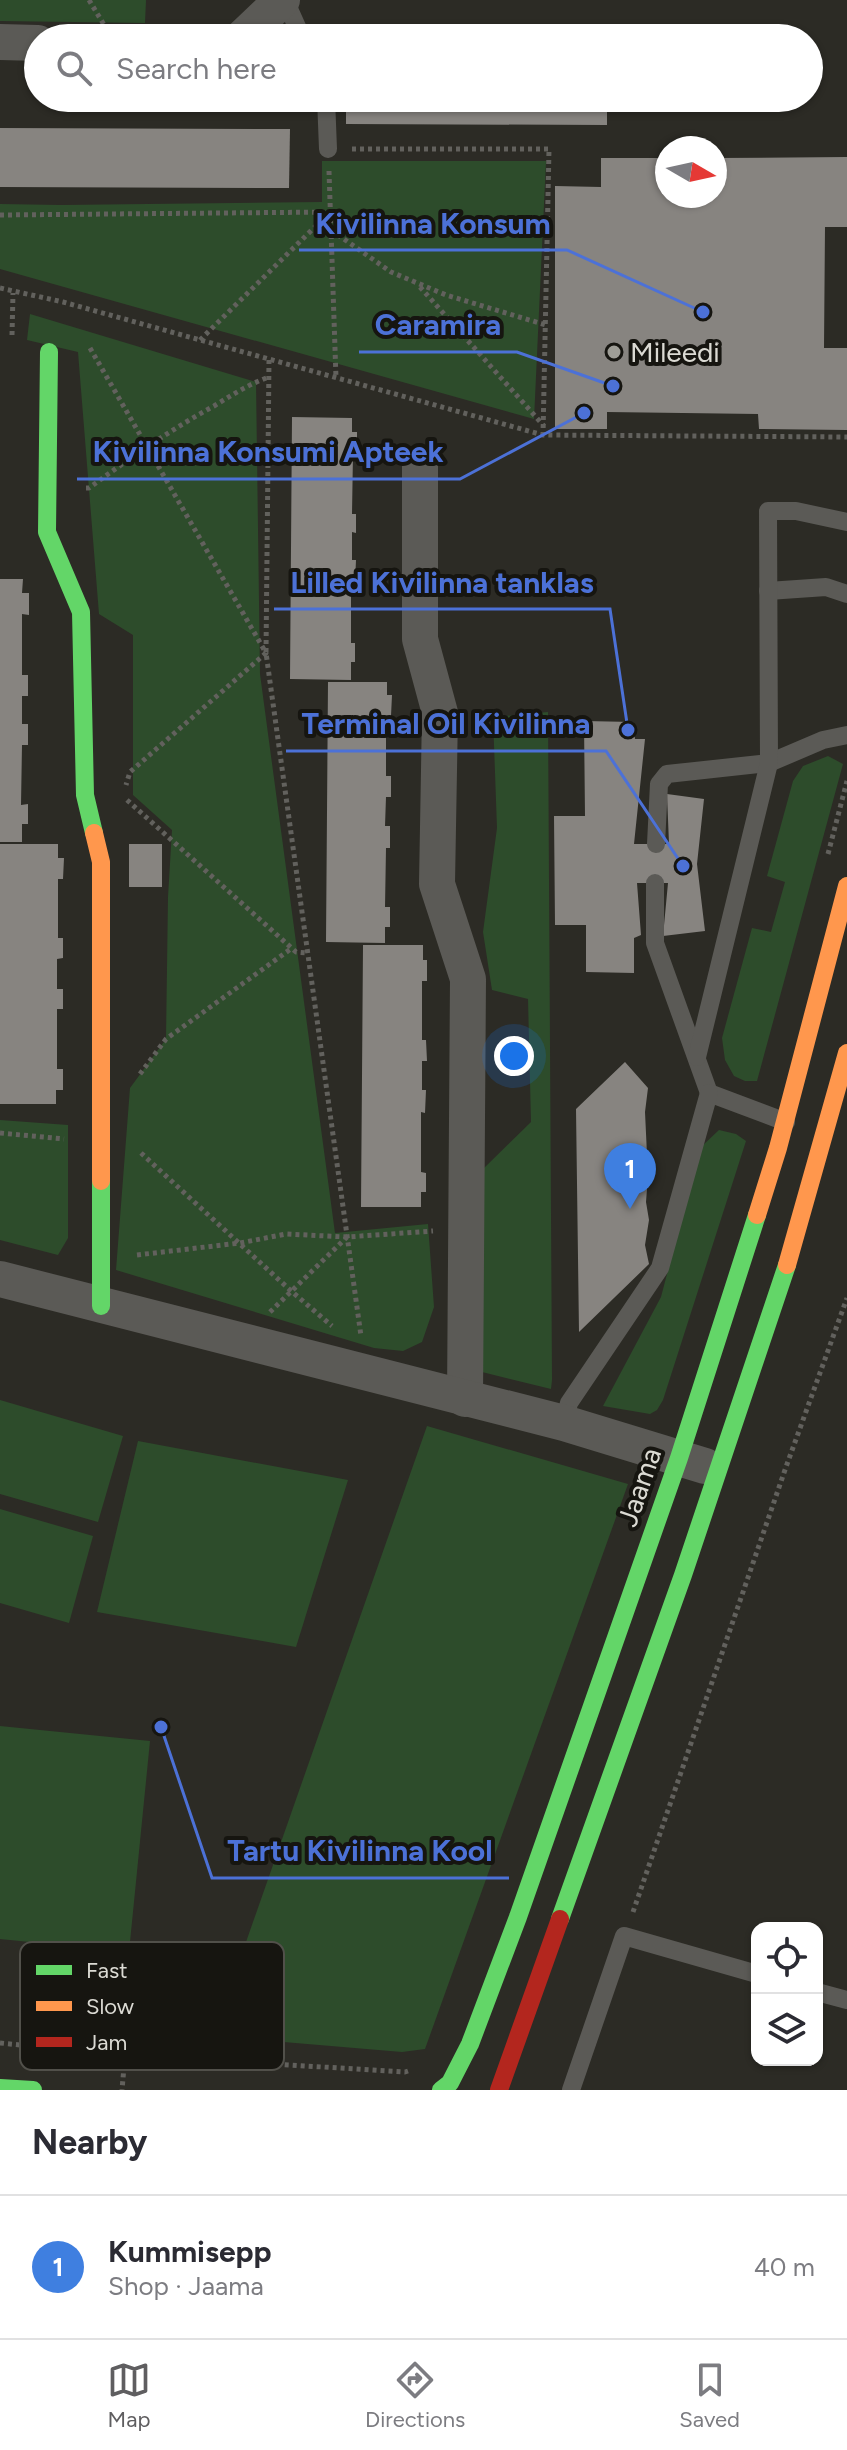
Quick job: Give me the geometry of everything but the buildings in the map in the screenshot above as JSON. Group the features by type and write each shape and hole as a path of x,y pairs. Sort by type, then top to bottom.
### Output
{"main road":[{"path":"49,352 47,532 81,612 85,795 101,862 101,1306"},
{"name":"Jaama","path":"441,2090 450,2083 470,2044 518,1917 679,1458 786,1122 847,886"},
{"path":"499,2090 718,1470 797,1235 847,1053"},
{"path":"0,2086 35,2090"}],"street":[{"path":"257,24 284,0"},
{"path":"0,42 24,43"},
{"path":"420,466 420,639 440,713 437,884 468,979 465,1399"},
{"path":"0,1279 564,1423 718,1470"}],"lane":[{"path":"284,0 295,24"},
{"path":"327,112 328,149"},
{"path":"697,1057 769,763 768,511 796,511 847,522"},
{"path":"768,591 826,587 847,594"},
{"path":"656,844 659,784 667,774 769,763 823,740 847,735"},
{"path":"564,1423 569,1403 660,1268 709,1093 655,943 655,883"},
{"path":"709,1093 786,1122"},
{"path":"571,2090 624,1936 751,1972"},
{"path":"823,1994 847,2000"}],"path":[{"path":"89,0 104,24"},
{"path":"336,378 328,149 549,149 543,435"},
{"path":"0,215 330,212"},
{"path":"200,340 330,212"},
{"path":"331,230 391,272 446,295 546,325"},
{"path":"417,283 544,426"},
{"path":"0,288 63,302 543,435 847,437"},
{"path":"63,302 71,315"},
{"path":"86,341 266,653"},
{"path":"269,360 266,653 361,1338"},
{"path":"48,488 89,488 146,446 269,377"},
{"path":"266,653 130,772 122,796 296,952 307,953"},
{"path":"139,1076 166,1039 292,948"},
{"path":"100,1115 290,1290 339,1331"},
{"path":"0,1133 101,1142"},
{"path":"100,1259 240,1243 286,1234 347,1237 466,1231"},
{"path":"261,1322 347,1237"},
{"path":"624,1936 847,1298"},
{"path":"0,2043 20,2045"},
{"path":"284,2065 405,2072 414,2067"},
{"path":"122,2090 124,2070"}],"green space":[{"path":"0,0 146,0 145,23 0,21"},
{"path":"322,161 546,161 534,419 0,269 0,204 322,202"},
{"path":"30,314 256,382 260,674 335,1233 428,1224 434,1307 422,1342 403,1351 374,1348 116,1270 130,1088 166,1039 172,830 133,795 133,635 99,614 78,352 27,340"},
{"path":"548,712 551,1389 482,1372 480,1172 531,1122 528,999 492,990 483,932 497,828 493,717"},
{"path":"828,756 843,764 757,1081 745,1081 734,1076 725,1060 722,1038 752,928 771,932 785,882 767,876 793,781 803,766"},
{"path":"0,1120 68,1125 68,1238 58,1255 0,1240"},
{"path":"719,1130 736,1134 746,1141 663,1400 657,1410 650,1414 603,1406 661,1297 700,1148"},
{"path":"0,1400 123,1436 98,1522 0,1494"},
{"path":"427,1426 628,1484 425,2049 402,2052 284,2042 284,1942 246,1942"},
{"path":"138,1441 348,1480 296,1647 97,1612"},
{"path":"0,1509 93,1536 69,1623 0,1603"},
{"path":"0,1726 150,1741 130,1942 0,1939"}],"traffic: fast":[{"path":"49,352 47,532 81,612 85,795 94,833"},
{"path":"101,1181 101,1306"},
{"path":"441,2090 450,2083 470,2044 518,1917 679,1458 757,1215"},
{"path":"560,1919 683,1575 787,1265"},
{"path":"0,2088 33,2090"}],"traffic: slow":[{"path":"94,833 101,862 101,1181"},
{"path":"757,1215 778,1148 847,886"},
{"path":"787,1265 847,1053"}],"traffic: jam":[{"path":"499,2090 560,1919"}],"place":[{"name":"Kivilinna Konsum","path":"703,312"},
{"name":"Mileedi","path":"614,352"},
{"name":"Caramira","path":"613,386"},
{"name":"Kivilinna Konsumi Apteek","path":"584,413"},
{"name":"Lilled Kivilinna tanklas","path":"628,730"},
{"name":"Terminal Oil Kivilinna","path":"683,866"},
{"name":"Kummisepp","path":"630,1209"},
{"name":"Tartu Kivilinna Kool","path":"161,1727"}]}
